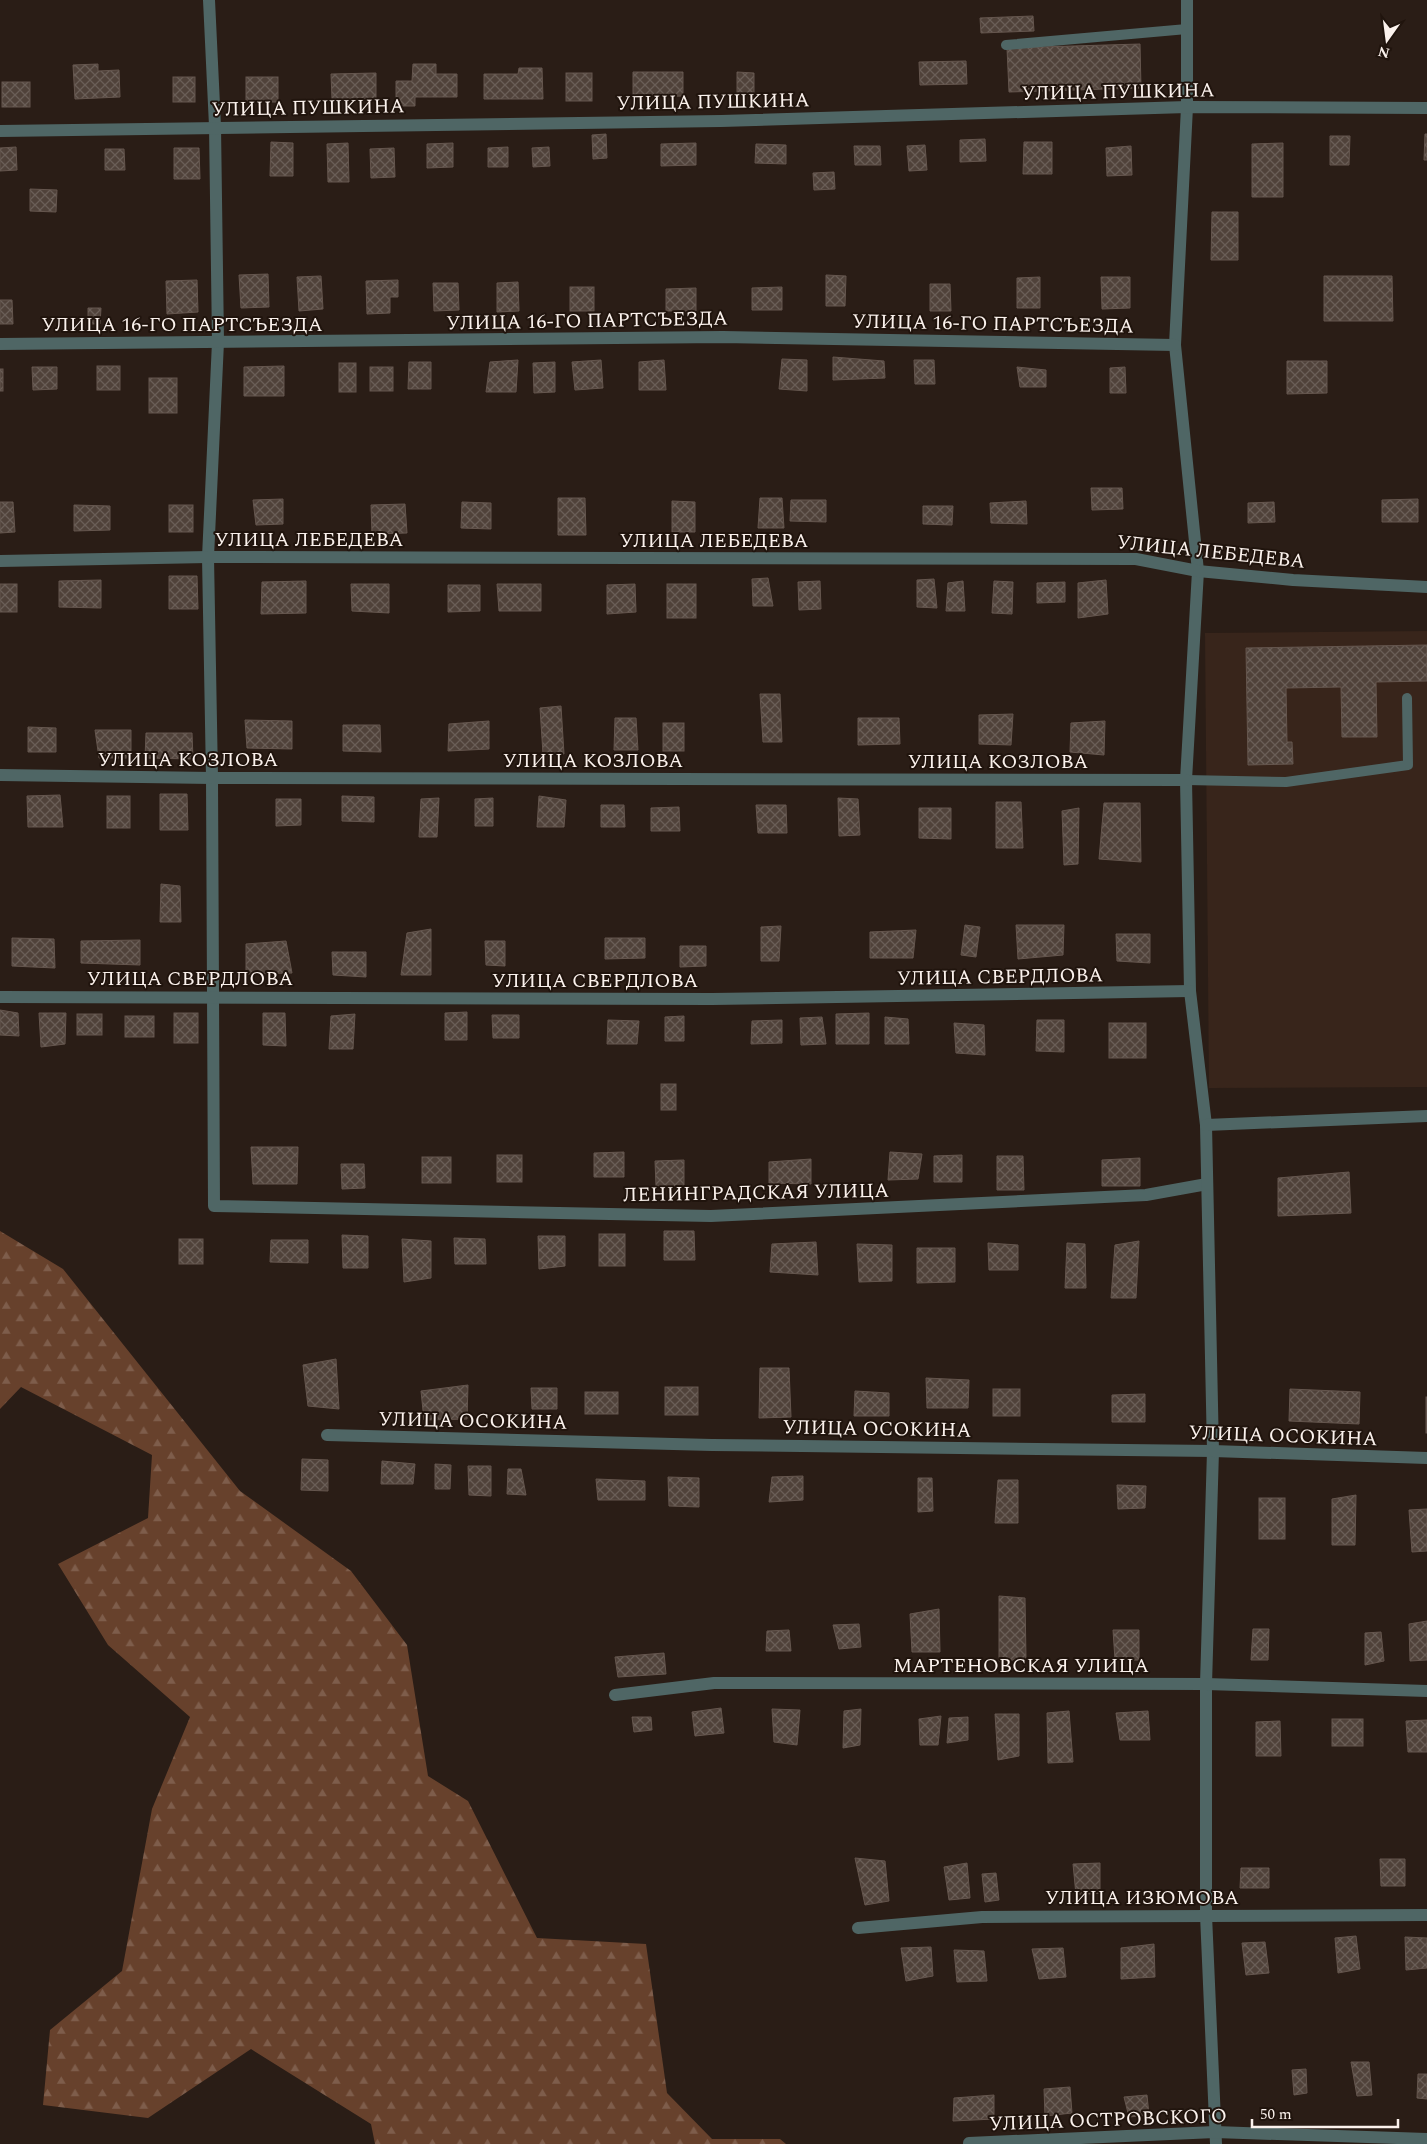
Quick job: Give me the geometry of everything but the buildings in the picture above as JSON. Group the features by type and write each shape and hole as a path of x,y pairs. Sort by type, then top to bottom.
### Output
{"street":[{"path":"209,0 215,126 218,342 208,557 212,778 212,996"},
{"path":"1186,1 1187,107 1175,345 1198,571 1186,780 1190,991 1206,1125 1214,1451 1206,1684 1206,1916 1215,2138"},
{"name":"УЛИЦА ПУШКИНА","path":"0,131 215,126 721,121 1187,107 1427,108"},
{"name":"УЛИЦА 16-ГО ПАРТСЪЕЗДА","path":"0,344 724,337 1175,345"},
{"name":"УЛИЦА ЛЕБЕДЕВА","path":"0,561 208,557 1136,559 1198,571 1293,580 1427,587"},
{"name":"УЛИЦА КОЗЛОВА","path":"0,775 212,778 1186,780"},
{"name":"УЛИЦА СВЕРДЛОВА","path":"0,997 212,996 712,999 1190,991"},
{"name":"ЛЕНИНГРАДСКАЯ УЛИЦА","path":"212,996 214,1206 711,1216 1146,1194 1207,1184"},
{"path":"1206,1125 1427,1116"},
{"name":"УЛИЦА ОСОКИНА","path":"328,1435 712,1445 1214,1451 1427,1458"},
{"name":"МАРТЕНОВСКАЯ УЛИЦА","path":"615,1695 714,1684 1206,1684 1427,1691"},
{"name":"УЛИЦА ИЗЮМОВА","path":"858,1928 982,1918 1427,1915"},
{"name":"УЛИЦА ОСТРОВСКОГО","path":"969,2142 1215,2138 1427,2139"}],"lane":[{"path":"1006,46 1186,29"},
{"path":"1186,780 1286,782 1408,765 1407,698"}],"shaded area":[{"path":"1427,631 1427,1087 1209,1088 1205,633"}],"green space":[{"path":"0,1231 63,1269 240,1491 351,1571 407,1645 428,1776 468,1801 537,1938 646,1944 667,2093 712,2139 780,2139 786,2144 375,2144 371,2124 251,2049 148,2118 43,2105 50,2030 122,1971 152,1809 190,1717 108,1645 58,1564 148,1518 152,1455 21,1387 0,1409"}]}
